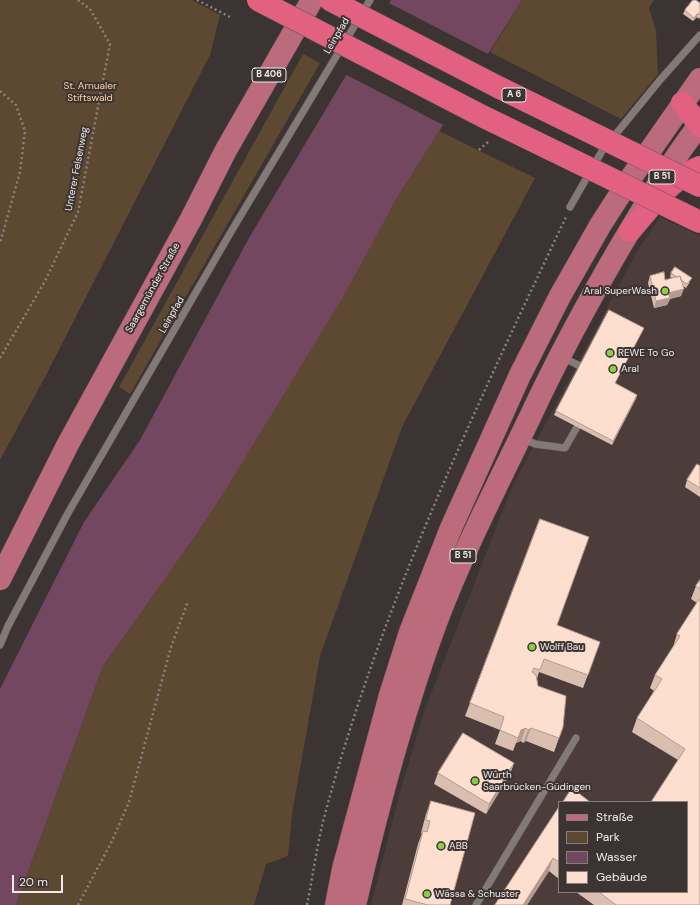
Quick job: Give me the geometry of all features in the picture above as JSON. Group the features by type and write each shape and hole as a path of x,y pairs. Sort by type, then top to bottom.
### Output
{"highway":[{"path":"258,0 482,116 700,222"},
{"name":"A 6","path":"330,0 498,87 700,186"},
{"path":"630,231 676,180 700,167"}],"main road":[{"path":"226,150 248,93 278,36 285,0"},
{"name":"Saargemünder Straße","path":"0,579 68,444 191,219 226,150 312,0"},
{"name":"B 51","path":"355,905 373,825 416,680 434,629 469,541 559,355 696,118 700,79"},
{"name":"B 51","path":"336,905 343,869 390,695 410,632 451,528 520,375 560,296 601,224 696,118"}],"lane":[{"name":"Leinpfad","path":"0,645 8,626 68,513 236,224 370,0"},
{"path":"570,207 602,151 660,80 700,35"},
{"path":"559,355 580,366"},
{"path":"520,437 535,444 565,448 577,427"},
{"path":"476,905 576,738"}],"path":[{"name":"Unterer Felsenweg","path":"0,358 45,281 78,212 110,44 90,9 78,0"},
{"path":"197,0 230,17"},
{"path":"0,91 16,105 25,131 20,172 0,243"},
{"path":"307,905 324,816 376,650 403,581 484,389 570,207"},
{"path":"78,905 112,841 129,802 172,647 188,601"}],"shaded area":[{"path":"660,217 700,236 700,905 371,905 400,792 424,712 512,487 636,253"}],"green space":[{"name":"St. Arnualer Stiftswald","path":"0,0 192,0 220,15 210,55 45,377 0,460"},
{"path":"522,0 654,0 649,8 656,31 658,74 621,119 490,52"},
{"path":"303,54 320,63 130,394 119,387"},
{"path":"439,131 535,178 402,427 320,656 292,814 288,856 266,864 254,905 16,905 103,666 196,535 395,201"}],"water":[{"path":"391,0 522,0 395,201 343,297 226,489 196,535 103,666 16,905 0,905 0,689 84,522 140,440 249,238"}],"pier":[{"path":"387,2 490,55 445,126 345,74"}],"building":[{"path":"693,0 700,3 700,15 698,13 694,18 685,10"},
{"path":"675,267 692,278 687,284 681,280 680,276 677,277 671,273"},
{"path":"664,272 665,280 680,276 684,289 668,293 670,298 656,301 650,276"},
{"path":"609,310 644,328 615,383 637,395 613,441 556,411"},
{"path":"697,464 700,466 700,488 687,480"},
{"name":"Wolff Bau","path":"540,519 589,537 557,625 600,642 588,675 544,659 540,670 534,668 532,672 536,675 538,686 566,696 563,727 559,738 531,728 528,730 526,728 521,730 518,738 500,730 504,717 470,703"},
{"path":"700,580 700,589 696,586"},
{"path":"700,598 700,905 616,905 600,893 688,893 688,801 652,801 685,749 637,718 662,679 655,675 680,636 677,634"},
{"path":"463,733 514,763 489,804 438,773"},
{"path":"572,788 589,801 564,801"},
{"path":"431,801 475,813 450,905 428,905 405,899 423,831 427,832 430,821 426,820"},
{"path":"558,809 558,861 553,858 523,905 495,905"}],"place":[{"name":"Aral SuperWash","path":"665,291"},
{"name":"REWE To Go","path":"610,353"},
{"name":"Aral","path":"613,369"},
{"name":"Wolff Bau","path":"532,647"},
{"name":"Würth Saarbrücken-Güdingen","path":"475,781"},
{"name":"ABB","path":"441,846"},
{"name":"Wässa & Schuster","path":"427,894"}]}
